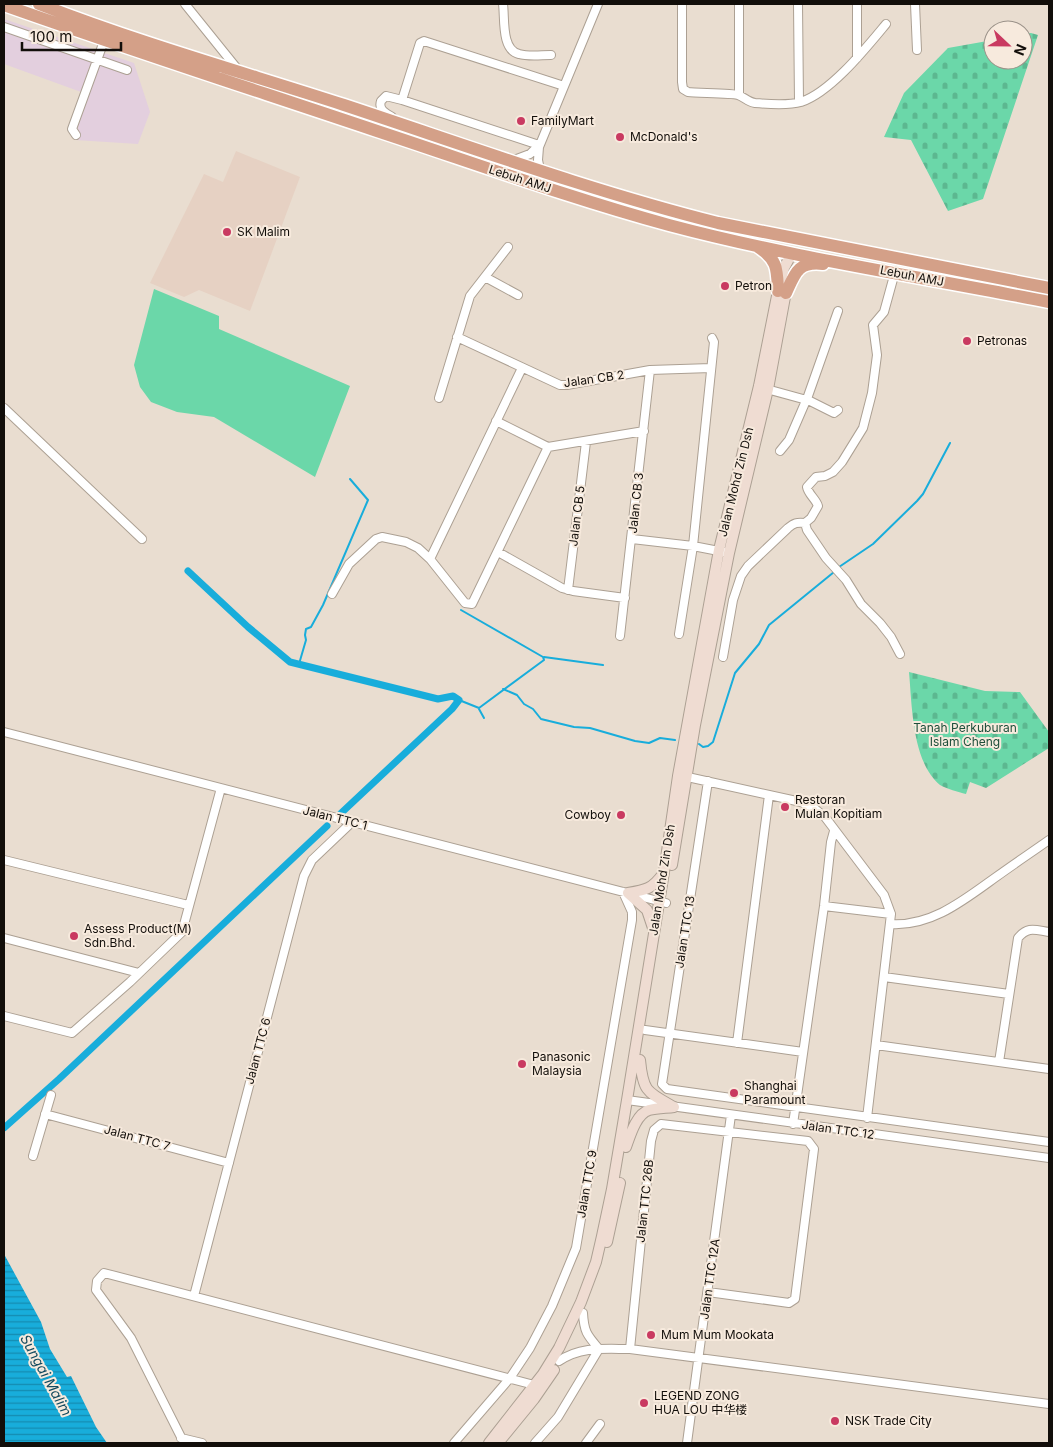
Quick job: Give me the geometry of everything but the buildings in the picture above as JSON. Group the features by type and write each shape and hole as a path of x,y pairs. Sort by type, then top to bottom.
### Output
{"highway":[{"name":"Lebuh AMJ","path":"39,4 540,170 681,213 718,223 1049,288"},
{"name":"Lebuh AMJ","path":"4,5 104,41 538,185 666,224 792,253 1049,302"},
{"path":"681,213 692,221 777,240 786,244 792,253 805,245 834,250 848,248"},
{"path":"755,245 775,262 782,292"},
{"path":"782,292 797,271 808,264 847,267 856,265"}],"main road":[{"name":"Jalan Mohd Zin Dsh","path":"489,1443 559,1361 583,1313 608,1238 626,1147 630,1101 654,933 663,902 664,872 682,776 695,725 724,552 763,388 782,292 792,253"},
{"name":"Jalan Mohd Zin Dsh","path":"498,1443 539,1386 573,1321 596,1262 640,1060 682,776"},
{"path":"626,893 649,889 656,884 664,872"},
{"path":"626,893 647,910 654,933"},
{"path":"640,1060 646,1089 651,1094 674,1107"},
{"path":"626,1147 634,1128 643,1114 648,1110 674,1107"}],"street":[{"path":"185,4 240,72"},
{"path":"503,4 507,41 510,48 521,55 551,55"},
{"path":"540,170 539,145 598,4"},
{"path":"682,4 683,90 688,92 739,95 747,101 757,103 799,102 817,94 857,58 886,24"},
{"path":"739,4 739,95"},
{"path":"798,4 799,102"},
{"path":"857,4 857,58"},
{"path":"915,4 917,50"},
{"path":"4,28 127,70"},
{"path":"76,135 72,129 104,41"},
{"path":"402,100 420,43 424,41 564,86"},
{"path":"395,122 392,117 382,110 380,104 386,96 539,145"},
{"path":"512,160 530,154 539,145"},
{"path":"438,398 470,296 508,247"},
{"path":"723,657 733,600 741,576 748,566 788,528 795,523 805,523 811,518 818,506 816,500 807,490 807,487 816,477 825,476 833,472 842,462 862,428 872,393 877,355 873,325 884,312 895,272"},
{"path":"484,277 518,295"},
{"path":"780,451 789,440 808,396 838,311"},
{"name":"Jalan CB 2","path":"457,337 560,385 650,370 711,368"},
{"path":"679,634 705,438 714,342 712,338"},
{"path":"430,559 522,368"},
{"name":"Jalan CB 3","path":"620,636 650,370"},
{"path":"763,388 806,399 834,413 838,410"},
{"path":"4,408 142,539"},
{"path":"496,421 548,447 644,431"},
{"name":"Jalan CB 5","path":"568,590 586,442"},
{"path":"332,594 349,564 378,538 389,538 406,542 418,548 430,559 465,603 472,604 548,447"},
{"path":"805,523 807,530 846,580 861,604 891,637 900,654"},
{"path":"632,540 692,546 724,552"},
{"path":"498,552 568,590 625,598"},
{"name":"Jalan TTC 1","path":"4,732 663,902"},
{"path":"682,776 801,802 814,808 825,817 884,895 891,914 867,1118"},
{"name":"Jalan TTC 13","path":"708,781 662,1084 666,1089 796,1106"},
{"path":"4,1016 72,1033 182,932 220,788"},
{"path":"737,1043 769,795"},
{"name":"Jalan TTC 6","path":"194,1296 304,876 312,860 352,822"},
{"path":"793,1124 834,831"},
{"path":"890,924 904,925 918,922 953,907 1049,840"},
{"path":"4,860 188,905"},
{"name":"Jalan TTC 9","path":"454,1443 510,1378 530,1348 552,1306 576,1248 632,920 632,912 626,893"},
{"path":"824,906 891,914"},
{"path":"999,1062 1018,938 1029,930 1049,932"},
{"path":"4,938 139,973"},
{"path":"884,977 1010,994"},
{"path":"645,1030 803,1052"},
{"path":"876,1045 1049,1069"},
{"path":"33,1156 51,1095"},
{"name":"Jalan TTC 12","path":"630,1101 1049,1158"},
{"path":"796,1106 867,1118 1049,1142"},
{"name":"Jalan TTC 7","path":"45,1114 229,1163"},
{"name":"Jalan TTC 12A","path":"687,1443 732,1115"},
{"name":"Jalan TTC 26B","path":"630,1349 651,1141 654,1130 661,1124 808,1141 814,1149 795,1299 788,1304 708,1292"},
{"path":"202,1443 182,1440 131,1338 96,1290 96,1285 104,1273 539,1386"},
{"path":"583,1313 586,1333 599,1349"},
{"path":"535,1443 558,1417 599,1349"},
{"path":"559,1361 576,1351 630,1349 1049,1404"},
{"path":"586,1443 600,1424"}],"shaded area":[{"path":"4,19 134,63 150,112 138,144 75,140 69,130 81,92 4,64"},
{"name":"SK Malim","path":"236,151 300,177 250,311 199,290 184,297 150,283 204,174 223,182"}],"green space":[{"path":"1033,34 1038,35 1033,50"},
{"path":"983,42 983,70 1026,70 983,199 948,211 911,140 884,137 904,93 948,48"},
{"path":"154,289 219,316 219,329 350,386 315,477 214,417 177,412 151,402 140,387 134,365"},
{"name":"Tanah Perkuburan Islam Cheng","path":"909,672 985,691 1020,692 1049,732 1049,748 986,788 970,782 966,794 940,785 931,775 919,748 915,732"}],"water":[{"name":"Sungai Malim","path":"4,1254 41,1322 50,1349 67,1377 71,1376 96,1427 107,1443 5,1443"}],"waterway":[{"path":"839,567 873,544 917,501 923,494 950,443"},
{"path":"299,664 306,640 306,629 311,627 323,605 368,500 350,479"},
{"path":"188,571 248,627 290,662 438,699 453,696 459,700 452,709 338,816"},
{"path":"699,744 703,747 713,742 735,673 759,644 769,625 834,572"},
{"path":"459,700 479,708 544,660 543,657 461,610"},
{"path":"544,657 603,665"},
{"path":"503,689 517,695 541,719 574,727 590,728 635,741 649,743 660,738 675,740"},
{"path":"479,709 484,718"},
{"path":"4,1128 59,1079 327,826"}],"place":[{"name":"FamilyMart","path":"521,121"},
{"name":"McDonald's","path":"620,137"},
{"name":"SK Malim","path":"227,232"},
{"name":"Petron","path":"725,286"},
{"name":"Petronas","path":"967,341"},
{"name":"Restoran Mulan Kopitiam","path":"785,807"},
{"name":"Cowboy","path":"621,815"},
{"name":"Assess Product(M) Sdn.Bhd.","path":"74,936"},
{"name":"Panasonic Malaysia","path":"522,1064"},
{"name":"Shanghai Paramount","path":"734,1093"},
{"name":"Mum Mum Mookata","path":"651,1335"},
{"name":"LEGEND ZONG HUA LOU 中华楼","path":"644,1403"},
{"name":"NSK Trade City","path":"835,1421"}]}
